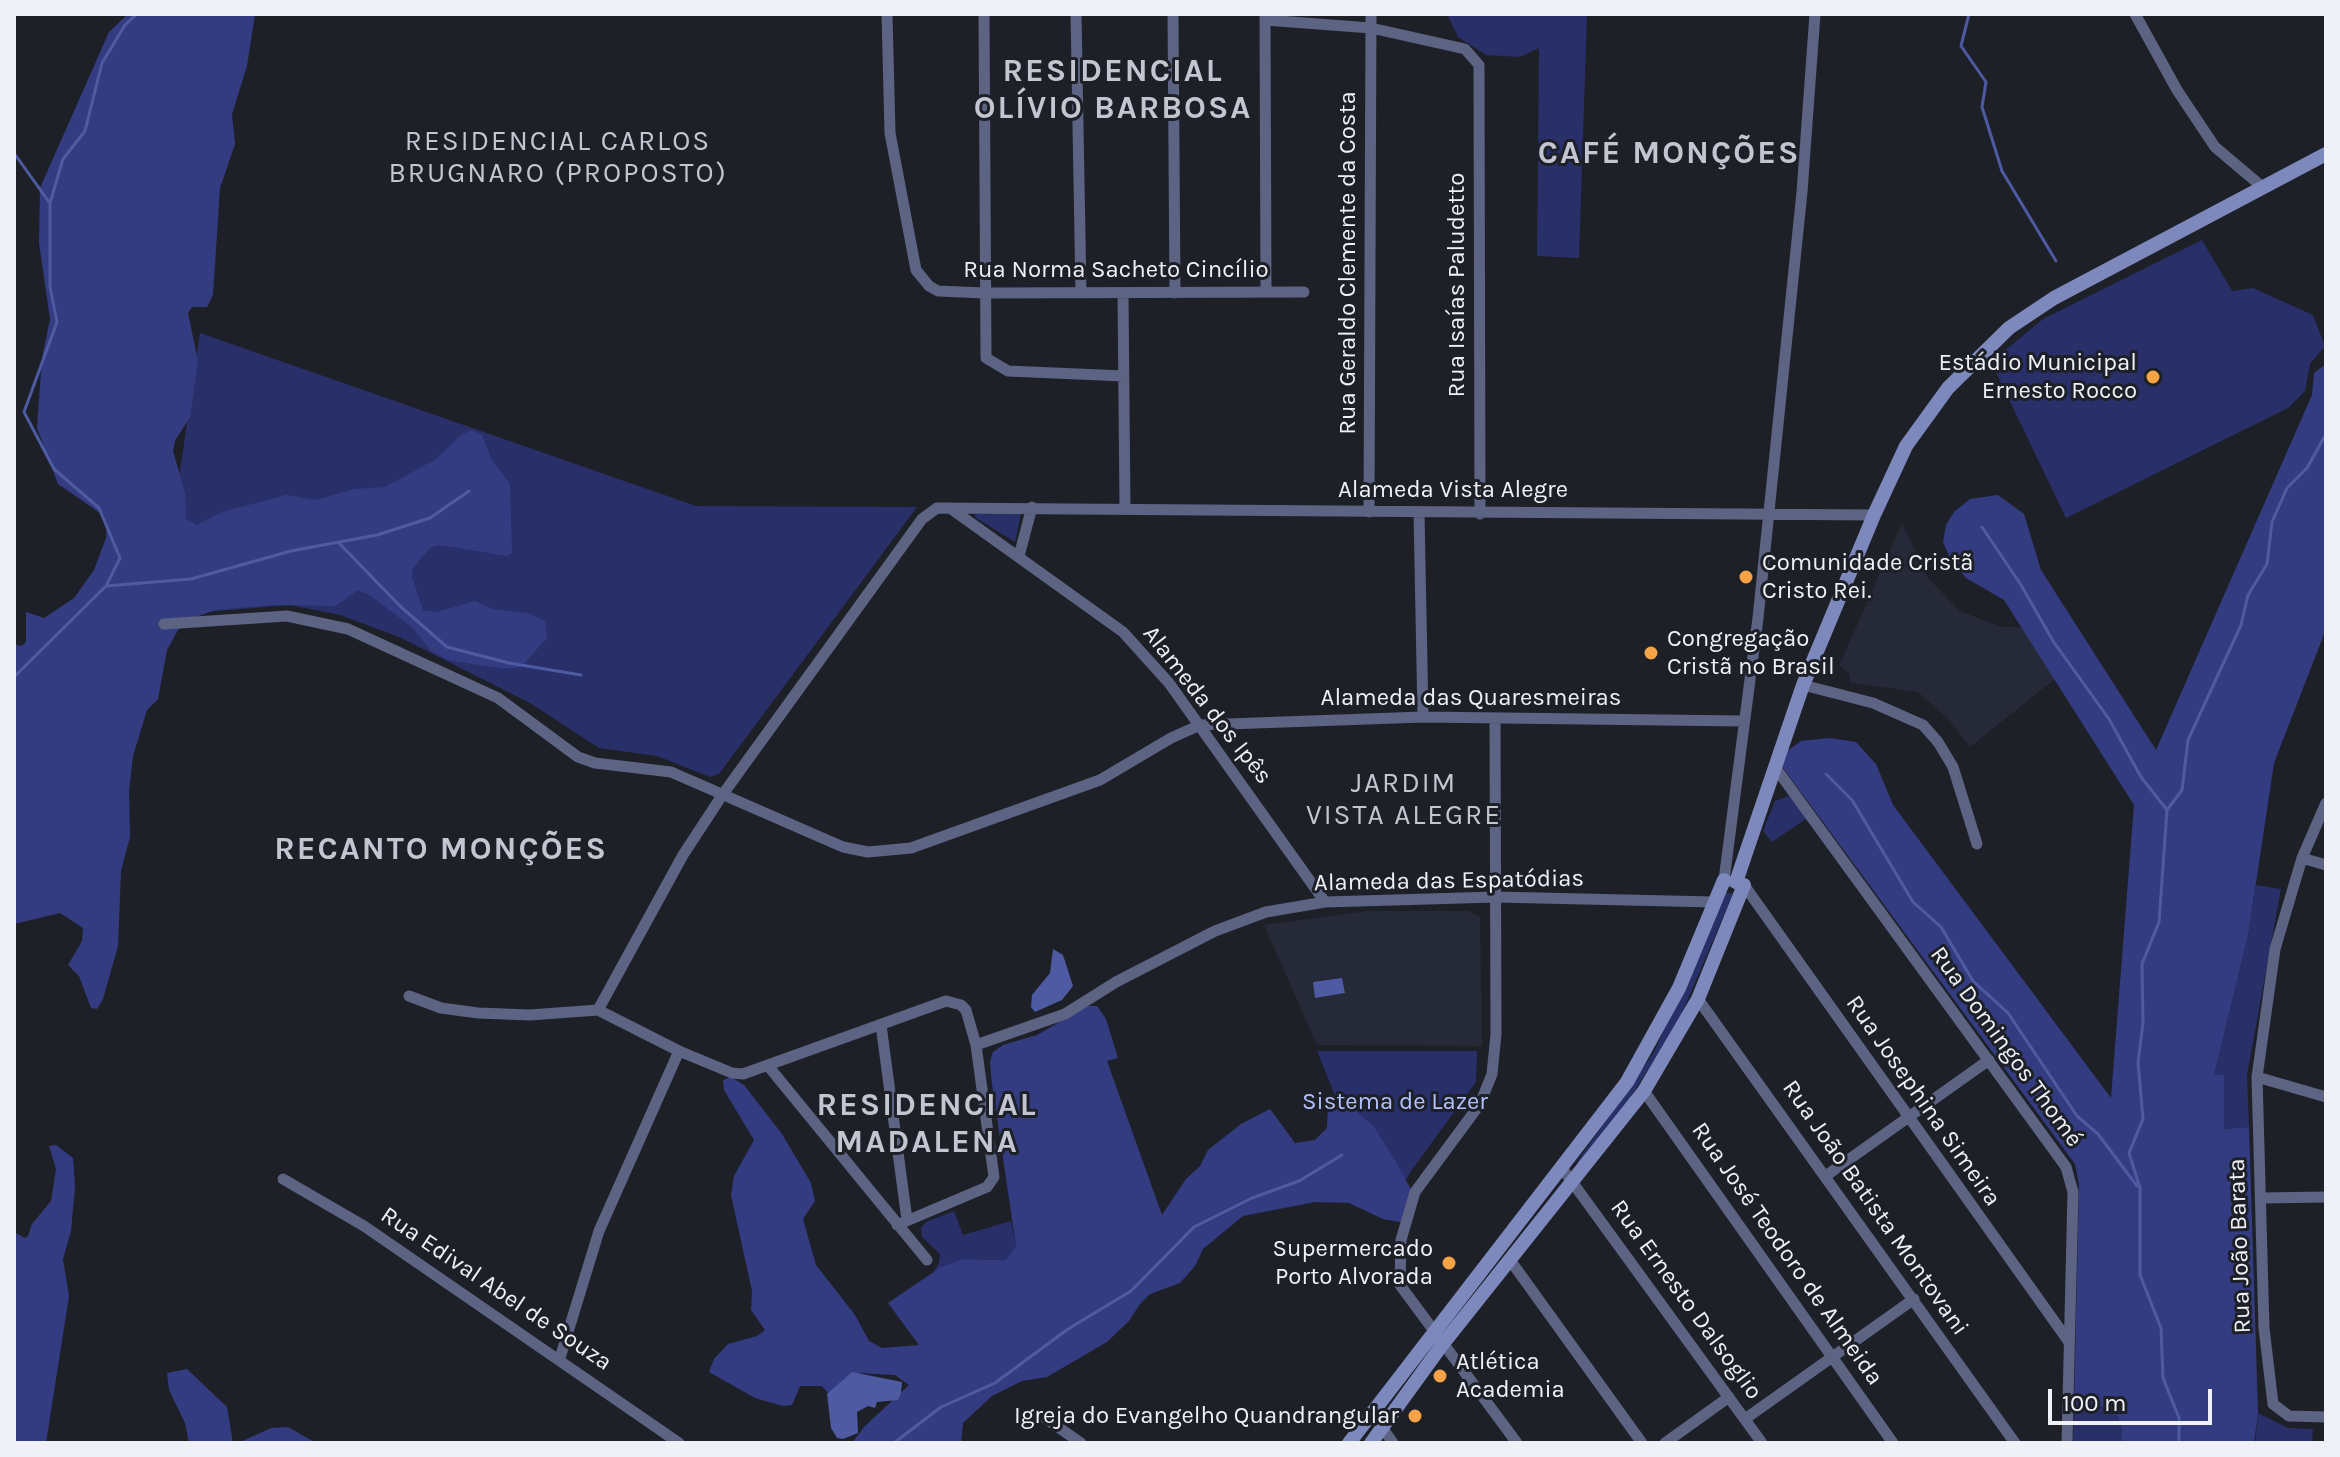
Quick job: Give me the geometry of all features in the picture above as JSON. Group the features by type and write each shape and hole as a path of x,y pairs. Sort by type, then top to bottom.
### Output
{"main road":[{"path":"1371,1443 1442,1345 1574,1183 1644,1091 1698,999 1803,685 1874,515 1917,429 1948,388 2001,335 2054,298 2260,185 2326,154"},
{"path":"1349,1443 1562,1168 1645,1055 1697,950 1714,902 1735,882"}],"street":[{"name":"Rua Norma Sacheto Cincílio","path":"887,14 890,133 916,270 929,286 938,291 984,293 1304,292"},
{"path":"984,14 983,350 995,366 1008,371 1124,376"},
{"path":"1076,14 1081,293"},
{"path":"1173,14 1175,293"},
{"name":"Rua Geraldo Clemente da Costa","path":"1369,512 1371,14"},
{"path":"1735,882 1743,721 1769,512 1802,192 1815,14"},
{"path":"2135,14 2177,90 2215,147 2260,185"},
{"path":"1266,292 1265,17 1371,28"},
{"name":"Rua Isaías Paludetto","path":"1371,28 1465,49 1476,58 1481,72 1477,259 1480,514"},
{"path":"1123,293 1125,509"},
{"path":"598,1010 683,855 723,794 922,519 937,508 949,507"},
{"name":"Alameda Vista Alegre","path":"949,507 1480,514 1769,512 1874,515"},
{"name":"Alameda dos Ipês","path":"949,507 1123,632 1200,725 1325,902"},
{"path":"1019,556 1032,507"},
{"path":"1419,513 1423,717"},
{"path":"164,624 287,616 348,629 498,698 578,757 595,763 671,772 843,847 868,852 911,848 1100,780 1171,738 1200,725"},
{"path":"1803,685 1873,703 1923,725 1953,767 1977,844"},
{"name":"Alameda das Quaresmeiras","path":"1200,725 1423,717 1743,721"},
{"path":"1495,719 1496,897 1492,1074 1480,1104 1415,1192 1401,1240 1400,1285 1517,1443"},
{"name":"Rua Domingos Thomé","path":"1775,767 2060,1157 2070,1179 2067,1443"},
{"name":"Rua João Barata","path":"2326,803 2302,858 2275,949 2257,1077 2264,1328 2269,1385 2273,1404 2279,1411 2301,1418 2326,1417"},
{"path":"2302,858 2326,865"},
{"name":"Rua Josephina Simeira","path":"1735,882 2069,1342"},
{"name":"Alameda das Espatódias","path":"976,1045 1065,1014 1116,982 1242,920 1325,902 1496,897 1714,902"},
{"path":"409,996 441,1008 478,1013 530,1015 598,1010 679,1051 732,1073 769,1067 946,1001 961,1005 966,1010 976,1045 994,1166 987,1187 902,1223"},
{"name":"Rua João Batista Montovani","path":"1698,999 1827,1175 2015,1443"},
{"path":"881,1025 902,1223"},
{"path":"560,1358 599,1231 679,1051"},
{"path":"1827,1175 1989,1060"},
{"path":"769,1067 902,1223 927,1260"},
{"path":"2257,1077 2326,1097"},
{"name":"Rua José Teodoro de Almeida","path":"1644,1091 1893,1443"},
{"name":"Rua Ernesto Dalsoglio","path":"1562,1168 1762,1443"},
{"name":"Rua Edival Abel de Souza","path":"283,1179 364,1226 560,1358 679,1443"},
{"path":"2261,1198 2326,1197"},
{"path":"1510,1260 1642,1443"},
{"path":"1745,1419 1832,1354 1914,1299"},
{"path":"1665,1443 1729,1397"},
{"path":"1045,1418 1081,1443"},
{"path":"1382,1427 1393,1443"}],"shaded area":[{"path":"128,14 255,14 247,66 232,114 235,144 220,188 213,295 207,307 192,307 188,313 198,361 190,417 175,441 173,451 185,493 186,519 197,525 222,512 286,495 316,500 354,489 385,487 436,459 461,435 472,430 482,435 492,460 510,484 512,553 507,556 439,545 430,548 413,568 412,577 423,610 437,612 475,601 492,609 528,613 545,621 547,638 521,667 504,669 448,660 431,651 413,628 371,596 358,590 335,606 272,605 215,610 196,617 178,630 167,650 158,699 147,710 133,756 129,791 130,837 121,871 118,946 103,999 97,1009 91,1008 79,976 68,965 82,941 83,928 60,913 14,924 14,644 22,646 26,642 26,612 44,618 74,598 94,570 106,538 107,525 103,515 58,484 37,428 42,358 50,319 39,243 40,188 109,32"},
{"path":"2326,364 2326,629 2274,763 2248,936 2214,1075 2224,1075 2224,1129 2249,1127 2258,1413 2254,1443 2122,1443 2122,1427 2115,1411 2085,1401 2074,1405 2079,1185 2075,1164 1781,765 1786,752 1801,741 1829,738 1856,742 1876,764 1893,805 2111,1098 2134,805 2004,600 1966,578 1950,558 1943,542 1946,525 1954,512 1970,499 1998,495 2024,514 2041,570 2156,750 2312,395 2314,373"},
{"path":"1902,523 1928,578 1960,611 2001,627 2029,627 2061,674 1970,747 1949,720 1918,692 1851,683 1849,673 1839,666"},
{"path":"1367,911 1468,911 1480,917 1482,1046 1317,1045 1264,925"},
{"path":"1087,1006 1097,1006 1106,1019 1118,1058 1107,1061 1162,1215 1186,1179 1200,1166 1208,1150 1241,1124 1270,1109 1295,1143 1315,1140 1327,1128 1328,1109 1348,1104 1374,1127 1395,1160 1414,1195 1415,1212 1400,1222 1383,1219 1349,1203 1315,1202 1243,1216 1203,1249 1195,1266 1180,1283 1150,1294 1107,1342 1047,1377 1022,1381 992,1396 963,1423 961,1443 852,1443 864,1427 909,1385 895,1375 859,1373 830,1395 822,1386 800,1386 792,1405 783,1406 755,1398 709,1372 714,1359 728,1344 757,1336 765,1330 751,1310 752,1291 731,1195 734,1176 754,1140 724,1090 723,1080 731,1077 744,1085 782,1134 811,1183 815,1201 803,1219 816,1265 855,1315 869,1341 882,1348 919,1345 888,1303 941,1267 963,1259 1006,1260 1016,1246 992,1084 990,1062 993,1052 1003,1045 1037,1035"},
{"path":"56,1145 73,1158 75,1187 71,1231 63,1259 69,1296 46,1443 14,1443 14,1232 25,1238 28,1236 32,1224 51,1201 56,1169 49,1146"},
{"path":"187,1369 227,1407 233,1443 189,1443 185,1423 169,1390 167,1373"},
{"path":"288,1427 316,1443 238,1443 271,1428"}],"green space":[{"path":"1447,14 1587,14 1579,258 1537,256 1539,48 1520,57 1486,55 1458,37"},
{"name":"Estádio Municipal Ernesto Rocco","path":"2202,240 2232,291 2253,288 2313,315 2325,346 2310,364 2305,391 2288,408 2066,518 1991,362 2043,319"},
{"path":"200,333 696,506 917,507 719,774 710,777 657,756 599,748 530,703 399,637 340,615 290,605 159,616"},
{"path":"974,514 1021,514 1015,542 976,518"},
{"path":"1789,796 1807,818 1772,842 1763,831 1775,801"},
{"path":"2256,885 2281,889 2247,1075 2249,1127 2224,1129 2224,1076 2214,1075 2248,936"},
{"path":"1726,893 1732,893 1732,896 1679,1020 1622,1111 1581,1167 1577,1162 1654,1052"},
{"name":"Sistema de Lazer","path":"1317,1051 1477,1051 1476,1082 1411,1171 1385,1219"},
{"path":"954,1211 963,1235 1011,1221 1016,1246 1007,1260 963,1259 933,1272 940,1254 922,1237 921,1228 926,1222"},
{"path":"2084,1401 2115,1411 2122,1427 2122,1443 2073,1443 2074,1405"},
{"path":"2258,1413 2288,1428 2313,1429 2312,1443 2255,1443"}],"water":[{"path":"1053,949 1063,955 1073,986 1062,1000 1035,1012 1031,1007 1032,995 1050,973"},
{"path":"1342,978 1345,993 1315,998 1313,982"},
{"path":"852,1372 902,1382 901,1393 898,1400 877,1402 875,1408 868,1406 857,1412 858,1433 837,1438 831,1428 827,1394"}],"waterway":[{"path":"14,677 106,586 120,558 99,508 54,469 24,412 57,322 50,287 50,203 63,159 85,131 102,63 125,25 137,14"},
{"path":"1969,14 1961,46 1986,82 1982,107 2002,171 2056,261"},
{"path":"14,153 49,202"},
{"path":"2179,1443 2179,1418 2163,1378 2161,1328 2140,1275 2140,1188 2129,1153 2143,1119 2138,1062 2143,1023 2142,964 2159,922 2167,810 2182,790 2188,740 2241,625 2248,595 2267,564 2272,522 2287,488 2307,468 2326,434"},
{"path":"106,586 191,579 291,551 377,535 430,518 469,491"},
{"path":"1982,527 2021,585 2053,641 2109,719 2141,777 2167,810"},
{"path":"338,542 401,607 447,647 509,663 581,675"},
{"path":"1826,774 1852,800 1913,902 1941,927 1973,981 2008,1013 2077,1116 2098,1134 2137,1186"},
{"path":"894,1443 941,1407 995,1383 1068,1329 1131,1291 1194,1227 1252,1198 1299,1181 1342,1155"}],"place":[{"name":"Estádio Municipal Ernesto Rocco","path":"2153,377"},
{"name":"Comunidade Cristã Cristo Rei.","path":"1746,577"},
{"name":"Congregação Cristã no Brasil","path":"1651,653"},
{"name":"Supermercado Porto Alvorada","path":"1449,1263"},
{"name":"Atlética Academia","path":"1440,1376"},
{"name":"Igreja do Evangelho Quandrangular","path":"1415,1416"}],"district":[{"name":"RESIDENCIAL OLÍVIO BARBOSA","path":"1113,90"},
{"name":"CAFÉ MONÇÕES","path":"1669,154"},
{"name":"RESIDENCIAL CARLOS BRUGNARO (PROPOSTO)","path":"558,158"},
{"name":"JARDIM VISTA ALEGRE","path":"1404,800"},
{"name":"RECANTO MONÇÕES","path":"441,850"},
{"name":"RESIDENCIAL MADALENA","path":"927,1124"}]}
